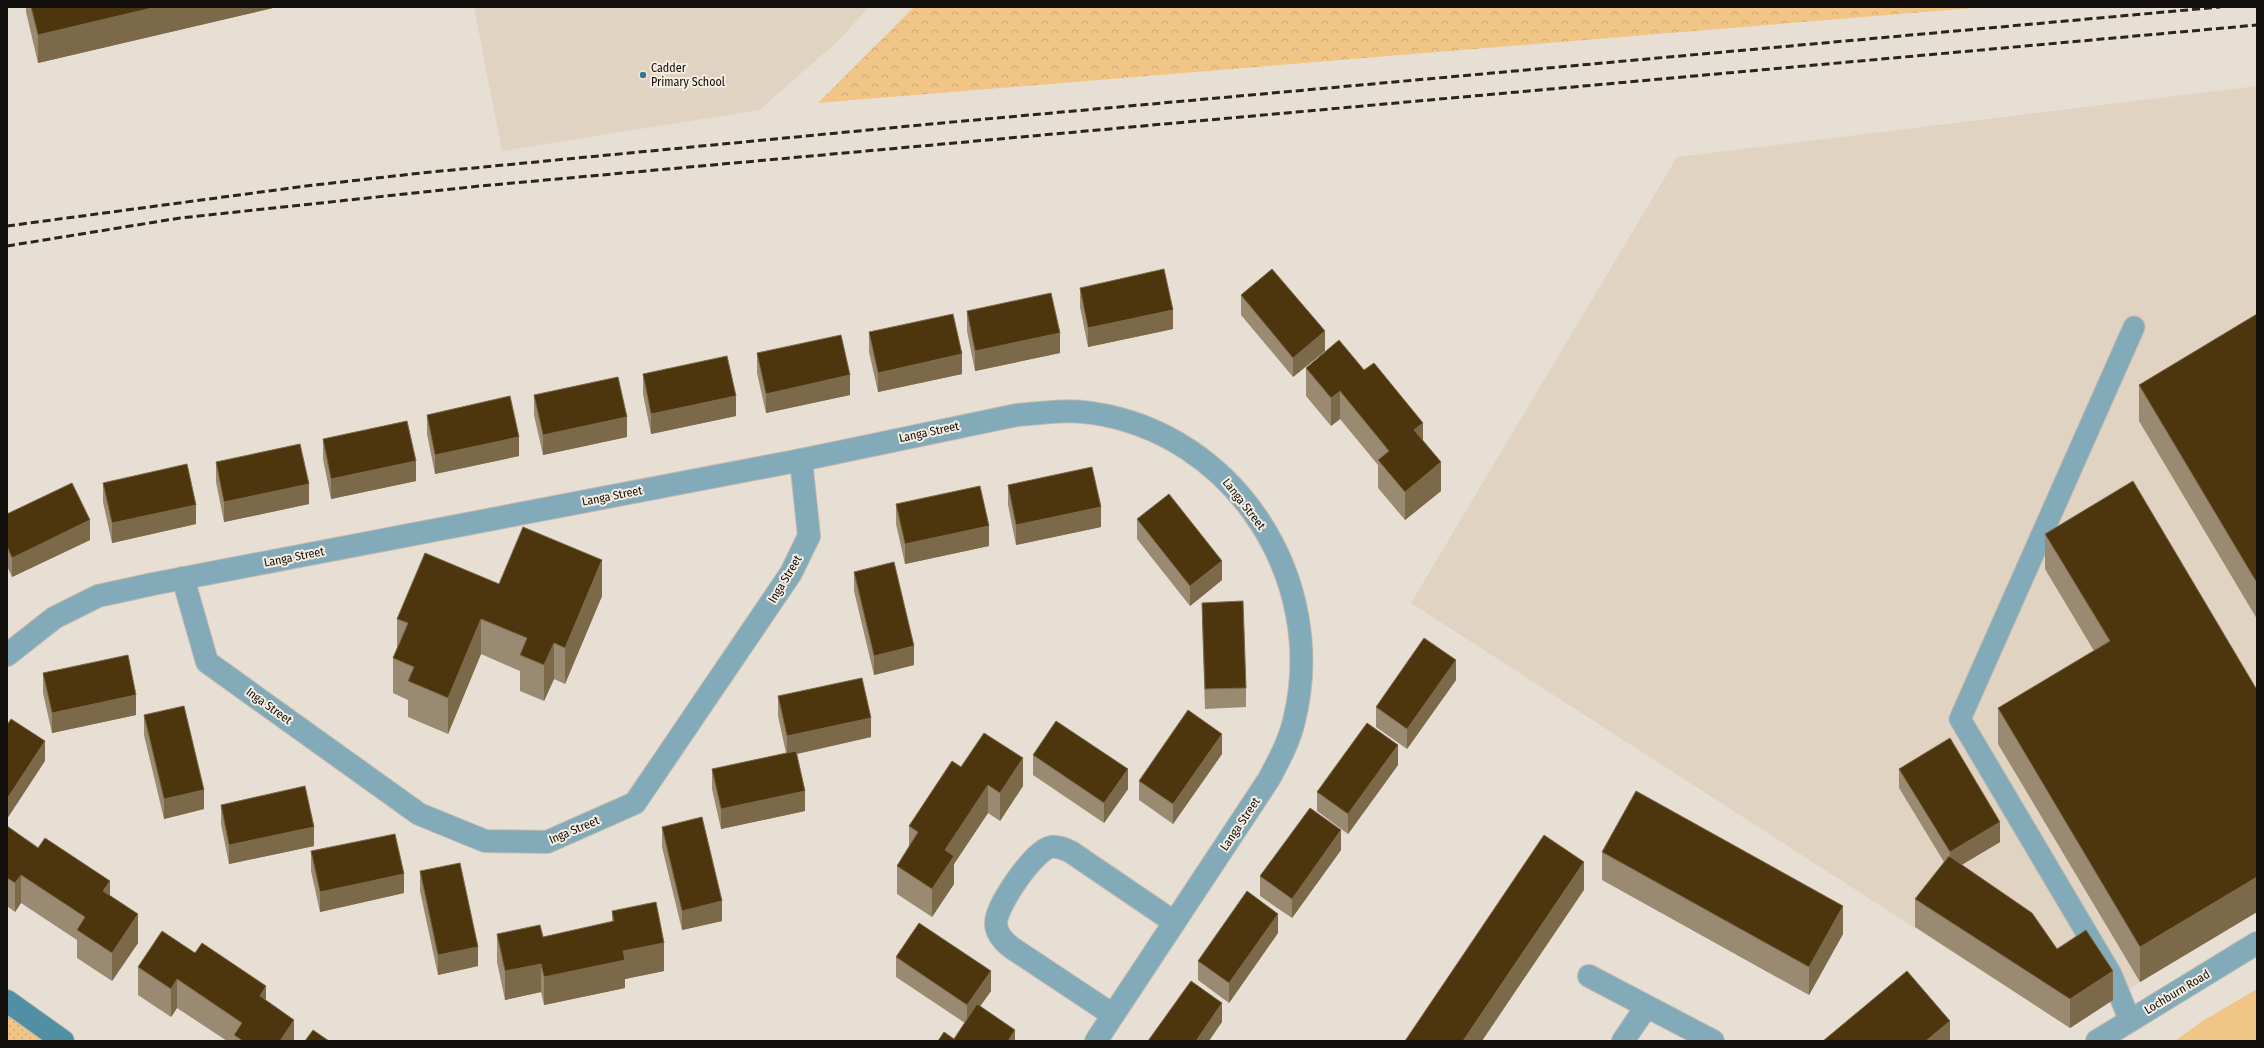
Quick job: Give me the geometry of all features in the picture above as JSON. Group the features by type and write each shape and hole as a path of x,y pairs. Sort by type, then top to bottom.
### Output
{"street":[{"name":"Langa Street","path":"7,655 54,618 98,596 183,578 801,460 1017,415 1044,412 1091,412 1137,423 1176,440 1215,469 1235,489 1252,511 1277,550 1292,590 1300,635 1301,659 1299,697 1289,737 1269,779 1096,1041"},
{"name":"Inga Street","path":"183,578 207,662 419,814 485,841 547,842 635,804 791,574 809,536 801,460"},
{"path":"1113,1015 1012,948 1001,937 996,923 1002,905 1007,896 1036,856 1043,850 1057,847 1071,852 1174,922"},
{"name":"Lochburn Road","path":"2097,1041 2257,943"},
{"path":"1589,976 1713,1041"},
{"path":"7,1001 64,1041"},
{"path":"1623,1041 1646,1007"}],"lane":[{"path":"2130,1021 2111,974 1960,719 2134,327"}],"shaded area":[{"name":"Cadder Primary School","path":"474,7 869,7 838,41 759,110 502,151"},
{"path":"2257,86 2257,912 2140,982 2070,1028 1411,603 1677,157"}],"green space":[{"path":"914,7 1986,7 818,103"},
{"path":"2257,989 2257,1041 2175,1041 2201,1022"},
{"path":"7,1009 53,1041 7,1041"}],"building":[{"path":"31,7 156,7 38,35"},
{"path":"1164,269 1173,310 1088,328 1080,288"},
{"path":"1272,269 1325,331 1293,358 1241,295"},
{"path":"1051,293 1060,333 975,351 967,311"},
{"path":"953,314 962,354 878,373 869,332"},
{"path":"2257,314 2257,583 2139,385"},
{"path":"841,335 850,375 766,394 757,353"},
{"path":"1339,340 1364,370 1374,363 1423,423 1414,430 1441,462 1405,492 1378,460 1389,451 1340,391 1331,398 1306,368"},
{"path":"727,356 736,396 651,414 643,374"},
{"path":"618,377 627,417 543,435 534,395"},
{"path":"510,396 519,437 435,455 427,415"},
{"path":"407,421 416,461 331,479 323,439"},
{"path":"300,444 309,484 224,502 216,462"},
{"path":"187,464 196,505 112,523 103,483"},
{"path":"1092,467 1101,507 1016,525 1008,485"},
{"path":"2133,481 2257,690 2257,877 2140,947 1998,708 2110,641 2045,534"},
{"path":"72,483 90,520 12,558 7,546 7,514"},
{"path":"980,486 989,526 905,544 896,504"},
{"path":"1169,494 1222,561 1190,586 1137,519"},
{"path":"523,527 602,560 565,648 554,643 544,665 520,655 527,638 481,619 448,698 408,681 414,667 393,658 408,623 397,619 425,553 499,584"},
{"path":"894,562 914,646 874,656 854,572"},
{"path":"1243,601 1246,688 1205,689 1202,603"},
{"path":"1424,638 1456,660 1407,729 1376,707"},
{"path":"128,655 136,695 52,713 43,673"},
{"path":"862,678 871,718 787,736 778,696"},
{"path":"184,706 204,790 164,799 144,715"},
{"path":"1188,710 1222,734 1173,804 1139,781"},
{"path":"11,719 45,741 7,799 7,725"},
{"path":"1056,721 1128,769 1104,803 1033,755"},
{"path":"1367,723 1398,745 1348,814 1317,792"},
{"path":"984,733 1023,758 1000,793 988,785 945,850 954,856 932,889 897,866 918,832 909,826 952,761 961,767"},
{"path":"1950,738 2000,822 1950,852 1899,769"},
{"path":"796,751 805,791 721,809 712,769"},
{"path":"305,786 314,827 229,845 221,805"},
{"path":"1636,791 1843,906 1809,967 1602,852"},
{"path":"1310,808 1341,830 1292,899 1260,876"},
{"path":"702,817 722,901 682,911 662,827"},
{"path":"7,826 38,848 45,838 110,881 103,891 138,914 112,953 77,930 85,917 21,875 15,883 7,878"},
{"path":"395,834 404,874 320,892 311,851"},
{"path":"1544,835 1584,862 1463,1041 1405,1041"},
{"path":"1949,856 2032,913 2057,949 2086,930 2113,971 2070,999 1915,899"},
{"path":"460,863 478,947 438,955 420,871"},
{"path":"1247,891 1278,914 1229,983 1198,961"},
{"path":"656,902 664,943 623,951 625,960 544,977 541,964 505,971 497,934 540,925 543,937 614,921 612,911"},
{"path":"919,923 991,971 967,1005 896,957"},
{"path":"162,931 195,953 202,943 266,986 260,996 294,1020 280,1041 243,1041 234,1035 242,1023 177,979 171,989 138,967"},
{"path":"1907,971 1950,1021 1926,1041 1823,1041"},
{"path":"1191,981 1222,1003 1196,1041 1148,1041"},
{"path":"977,1004 1015,1030 1008,1041 938,1041 944,1032 954,1039"},
{"path":"313,1030 329,1041 305,1041"}],"railway":[{"path":"7,226 306,186 421,173 931,124 2220,7"},
{"path":"7,246 180,218 480,186 2257,25"}],"place":[{"name":"Cadder Primary School","path":"643,75"}]}
